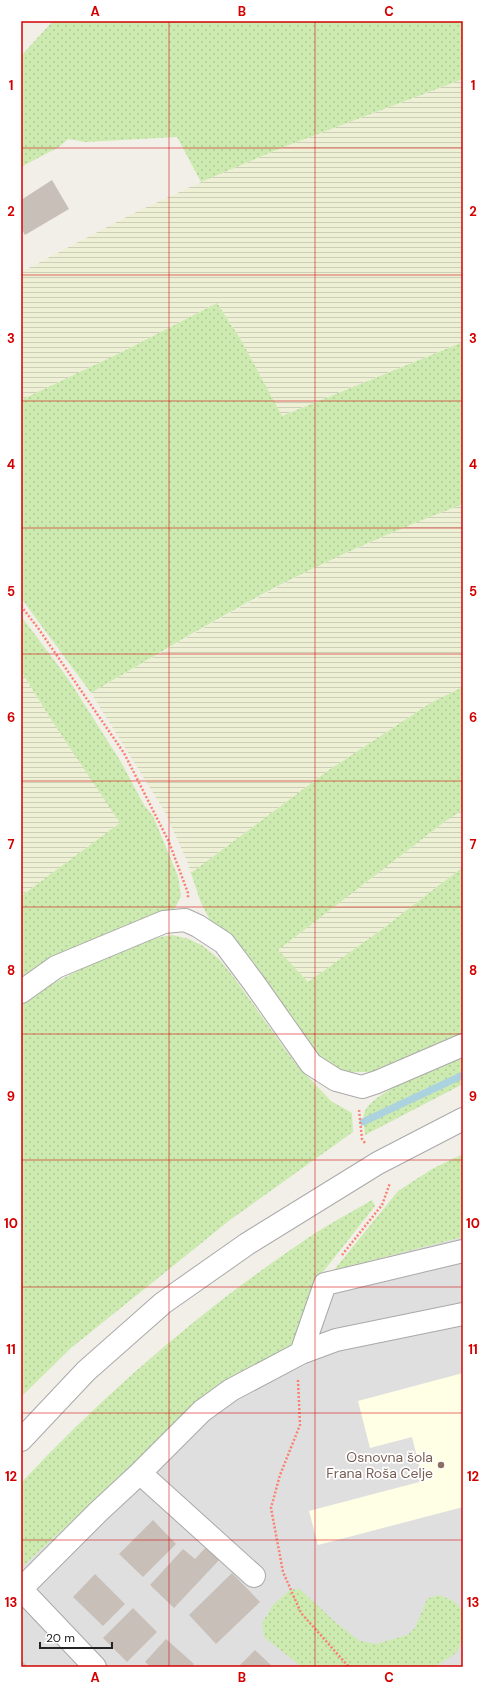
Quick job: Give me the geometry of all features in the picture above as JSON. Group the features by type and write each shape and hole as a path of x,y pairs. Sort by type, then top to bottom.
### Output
{"street":[{"path":"21,992 56,967 164,922 185,920 198,926 224,943 311,1064 336,1080 362,1087 463,1045"},
{"path":"21,1440 86,1371 163,1303 247,1244 378,1163 463,1119"},
{"path":"301,1353 325,1284 463,1251"},
{"path":"95,1667 21,1589 98,1512 202,1412 225,1394 268,1369 301,1353 336,1340 463,1314"},
{"path":"140,1473 254,1576"}],"path":[{"path":"21,606 124,753 168,842 188,893 185,920"},
{"path":"362,1087 359,1112 362,1139 378,1163"},
{"path":"325,1284 329,1271 382,1205 390,1184"},
{"path":"301,1353 298,1387 300,1425 280,1475 271,1508 283,1572 301,1613 349,1667"}],"shaded area":[{"path":"463,79 463,342 281,416 241,340 217,303 124,351 21,400 21,272 132,214 201,182 281,148"},
{"path":"463,504 463,687 432,702 329,770 191,873 165,812 91,693 226,615 315,567 423,519"},
{"path":"21,671 52,721 121,823 21,896"},
{"path":"463,810 463,867 377,933 308,983 277,950 447,820"},
{"path":"463,1237 463,1667 21,1667 21,1568 200,1403 260,1362 292,1346 323,1272"},
{"name":"Osnovna šola Frana Roša Celje","path":"463,1373 463,1507 318,1545 309,1511 423,1481 412,1437 370,1448 358,1401"}],"green space":[{"path":"53,21 463,21 463,79 281,148 201,182 177,137 85,142 68,139 59,147 21,167 21,56"},
{"path":"217,303 241,340 282,416 463,342 463,504 370,542 287,581 202,628 91,693 21,598 21,400 124,351"},
{"path":"21,616 69,680 121,762 144,805 153,816 178,876 181,896 174,910 164,916 21,983 21,896 120,823 52,721 21,671"},
{"path":"463,687 463,810 447,820 278,950 308,982 377,933 463,867 463,1037 381,1072 351,1072 335,1069 322,1062 214,928 201,903 191,873 329,770 432,702"},
{"path":"172,935 189,939 203,946 220,960 295,1063 331,1101 352,1113 353,1132 230,1220 71,1348 21,1397 21,1003 49,986 112,954 147,940"},
{"path":"463,1057 463,1084 365,1135 363,1116 369,1105 379,1097 392,1088"},
{"path":"463,1154 463,1237 334,1270 398,1191 432,1169"},
{"path":"372,1200 375,1206 323,1272 291,1346 260,1362 200,1403 21,1568 21,1483 89,1414 199,1318 237,1288 317,1232"},
{"path":"291,1589 301,1590 335,1622 360,1641 376,1644 407,1635 415,1628 427,1599 438,1595 454,1601 463,1611 463,1640 456,1653 435,1667 302,1667 264,1637 262,1623 273,1605"}],"building":[{"path":"52,180 69,209 25,235 21,228 21,200"},
{"path":"153,1520 176,1544 143,1577 119,1554"},
{"path":"207,1546 221,1558 174,1608 150,1585 183,1549 195,1559"},
{"path":"232,1573 260,1602 216,1644 189,1615"},
{"path":"95,1574 125,1604 103,1626 73,1597"},
{"path":"133,1608 157,1632 127,1662 103,1638"},
{"path":"166,1639 194,1664 191,1667 151,1667 145,1662"},
{"path":"255,1650 273,1667 238,1667"},
{"path":"21,1660 28,1667 21,1667"}],"waterway":[{"path":"363,1122 463,1075"}],"place":[{"name":"Osnovna šola Frana Roša Celje","path":"441,1465"}]}
